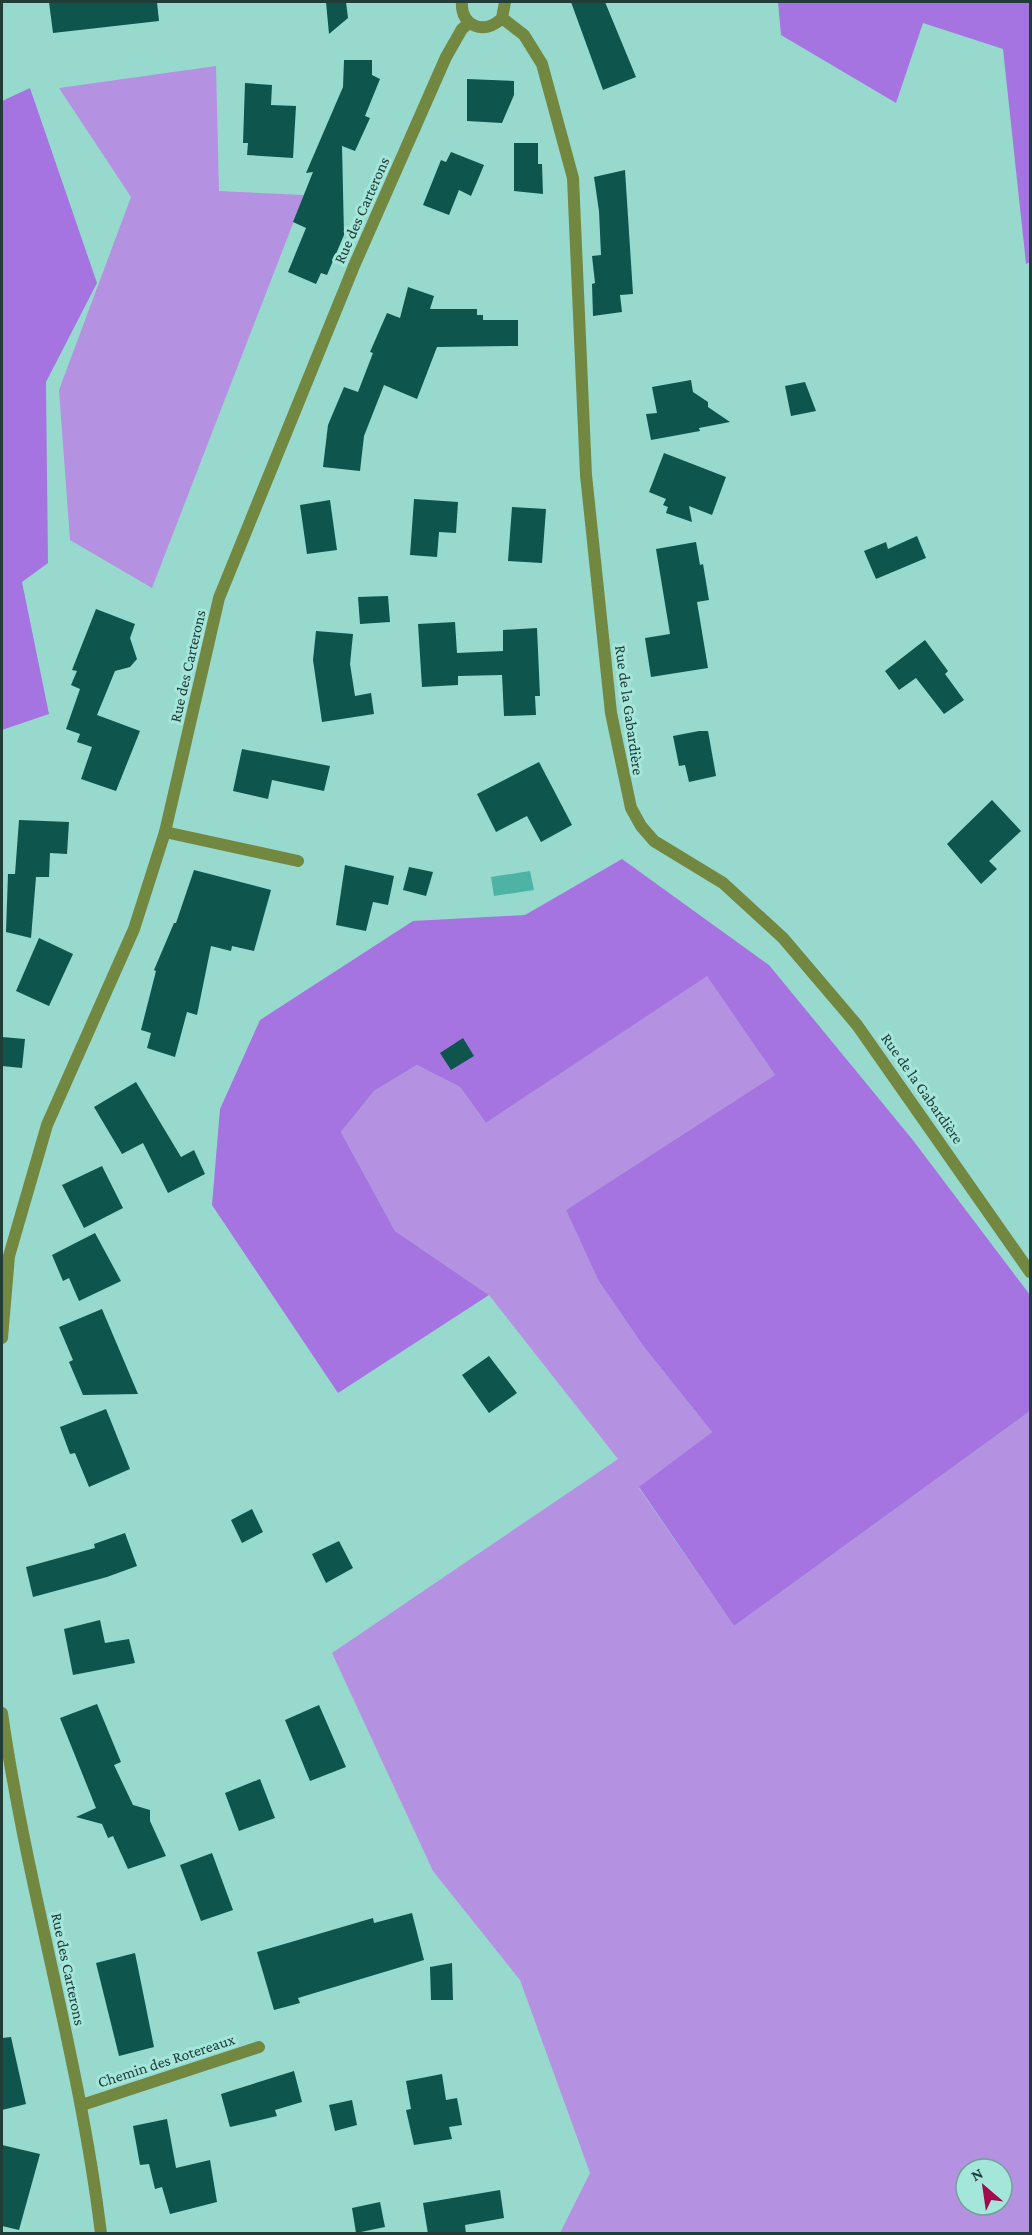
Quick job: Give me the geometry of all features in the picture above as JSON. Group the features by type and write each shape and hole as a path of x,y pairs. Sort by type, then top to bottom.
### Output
{"street":[{"path":"462,2 461,10 469,23 482,28 490,28 502,18 505,2"},
{"name":"Rue de la Gabardière","path":"502,18 524,35 542,64 573,178 586,475 611,713 631,808 641,826 654,841 723,883 783,938 857,1025 1030,1272"},
{"name":"Rue des Carterons","path":"2,1338 9,1256 47,1125 134,929 165,832 219,598 354,266 446,57 462,29 469,23"},
{"path":"165,832 298,861"},
{"name":"Rue des Carterons","path":"2,1713 12,1787 82,2105 101,2234"},
{"name":"Chemin des Rotereaux","path":"82,2105 260,2047"}],"shaded area":[{"path":"778,2 1030,2 1030,262 1026,264 1003,49 923,23 896,103 781,35"},
{"path":"216,66 219,191 304,195 152,588 70,540 59,390 131,197 59,88"},
{"path":"30,88 97,283 46,382 48,563 22,582 49,714 2,730 2,101"},
{"path":"622,859 769,965 912,1139 1030,1295 1030,1411 734,1626 639,1487 712,1432 644,1347 598,1280 566,1210 775,1075 707,976 486,1123 460,1087 417,1065 374,1091 341,1132 395,1231 489,1295 338,1393 212,1205 220,1109 260,1020 413,921 525,915"},
{"path":"530,871 534,890 494,896 491,877"},
{"path":"707,975 775,1075 566,1210 598,1280 644,1347 712,1432 639,1488 734,1626 1030,1411 1030,2233 560,2233 590,2173 520,1980 433,1871 332,1653 618,1459 489,1295 395,1231 341,1132 374,1091 417,1065 460,1087 486,1123"}],"building":[{"path":"49,2 157,2 159,21 53,33"},
{"path":"326,2 346,2 348,18 329,34"},
{"path":"571,2 605,2 636,77 603,90"},
{"path":"344,60 372,60 372,75 380,79 365,116 370,118 355,151 342,146 344,235 327,275 321,273 316,284 288,272 306,228 293,222 313,172 306,173 343,87"},
{"path":"467,79 514,81 514,95 502,123 467,121"},
{"path":"245,83 272,85 271,105 296,106 293,158 247,155 248,143 243,143"},
{"path":"514,143 538,143 538,164 542,164 543,194 514,191"},
{"path":"451,152 484,165 471,196 459,190 449,215 423,205 441,160 446,162"},
{"path":"625,170 633,294 620,295 622,312 593,316 592,284 595,283 592,256 601,255 599,211 594,177"},
{"path":"408,287 434,296 430,309 477,309 477,315 483,315 483,320 518,320 518,346 437,347 417,399 384,385 364,436 360,471 323,467 328,425 344,387 358,392 373,353 370,352 387,313 400,318"},
{"path":"691,380 693,392 708,402 708,407 730,422 699,428 700,431 651,440 646,414 657,413 652,387"},
{"path":"805,382 816,411 791,416 785,386"},
{"path":"664,453 726,477 712,515 689,506 692,522 666,513 668,507 663,505 666,499 649,492"},
{"path":"414,499 458,502 456,533 439,532 437,557 410,555"},
{"path":"330,500 337,550 307,554 300,505"},
{"path":"512,507 546,509 542,563 508,561"},
{"path":"917,536 926,558 876,579 864,551 886,542 888,549"},
{"path":"696,542 700,565 703,564 709,600 697,602 708,668 651,677 645,638 670,634 656,549"},
{"path":"388,596 390,622 360,624 358,597"},
{"path":"96,609 135,624 130,638 137,659 130,667 115,671 97,715 140,731 116,791 81,779 92,747 77,742 80,734 66,729 80,689 71,685 77,671 72,670"},
{"path":"455,622 457,653 503,651 503,630 537,628 540,696 535,696 536,715 504,716 502,675 458,676 458,685 422,687 418,624"},
{"path":"316,631 353,634 350,664 355,696 371,693 374,714 322,722 313,660"},
{"path":"925,640 948,671 945,674 964,700 944,714 916,678 899,690 885,671"},
{"path":"708,731 716,776 689,782 685,765 679,766 673,736"},
{"path":"242,749 330,766 324,791 272,780 268,799 233,791"},
{"path":"539,762 572,825 541,842 527,816 496,832 477,794"},
{"path":"992,800 1021,831 989,861 997,869 981,884 947,844"},
{"path":"19,820 69,822 67,854 50,853 49,877 36,877 31,938 6,932 8,874 15,874"},
{"path":"345,865 394,876 388,905 373,902 366,931 336,925"},
{"path":"409,867 433,872 426,896 403,890"},
{"path":"194,870 271,890 254,951 232,946 231,951 211,946 197,1015 187,1012 175,1057 147,1048 151,1033 141,1030 156,971 154,970 174,923 176,923"},
{"path":"39,938 73,954 49,1006 16,991"},
{"path":"2,1037 25,1039 22,1068 2,1066"},
{"path":"463,1038 474,1056 451,1070 440,1053"},
{"path":"136,1082 181,1157 194,1150 205,1174 168,1193 143,1143 122,1154 94,1107"},
{"path":"102,1166 123,1208 84,1228 62,1185"},
{"path":"95,1233 121,1281 79,1301 69,1278 63,1281 52,1255"},
{"path":"102,1309 138,1394 83,1395 69,1362 73,1360 59,1327"},
{"path":"489,1356 517,1393 489,1413 462,1375"},
{"path":"106,1409 130,1469 89,1487 75,1453 70,1454 60,1427"},
{"path":"252,1509 263,1532 242,1543 231,1520"},
{"path":"125,1533 137,1566 107,1577 33,1597 26,1567 95,1548 94,1544"},
{"path":"339,1541 353,1568 326,1583 312,1554"},
{"path":"100,1620 105,1643 129,1639 135,1663 73,1675 64,1629"},
{"path":"97,1704 121,1762 114,1765 133,1805 150,1810 150,1821 166,1856 128,1869 113,1836 108,1838 102,1824 76,1817 96,1808 60,1718"},
{"path":"319,1705 346,1767 310,1781 285,1720"},
{"path":"260,1779 275,1818 239,1831 225,1793"},
{"path":"212,1853 233,1910 201,1921 180,1865"},
{"path":"412,1913 424,1960 298,1998 300,2003 274,2010 257,1952 373,1918 374,1923"},
{"path":"135,1953 154,2047 119,2056 96,1963"},
{"path":"452,1963 453,2000 431,2000 430,1967"},
{"path":"11,2037 26,2104 2,2110 2,2038"},
{"path":"294,2071 302,2102 275,2110 277,2116 230,2127 221,2094"},
{"path":"442,2074 446,2100 457,2098 462,2125 449,2127 452,2139 414,2145 406,2110 411,2109 406,2081"},
{"path":"352,2100 357,2125 335,2131 329,2105"},
{"path":"167,2119 176,2168 210,2160 217,2202 170,2214 162,2187 155,2189 149,2164 140,2165 133,2126"},
{"path":"2,2145 40,2154 19,2230 2,2226"},
{"path":"500,2190 504,2218 465,2225 466,2234 428,2234 423,2203"},
{"path":"380,2202 385,2227 356,2233 352,2208"}]}
